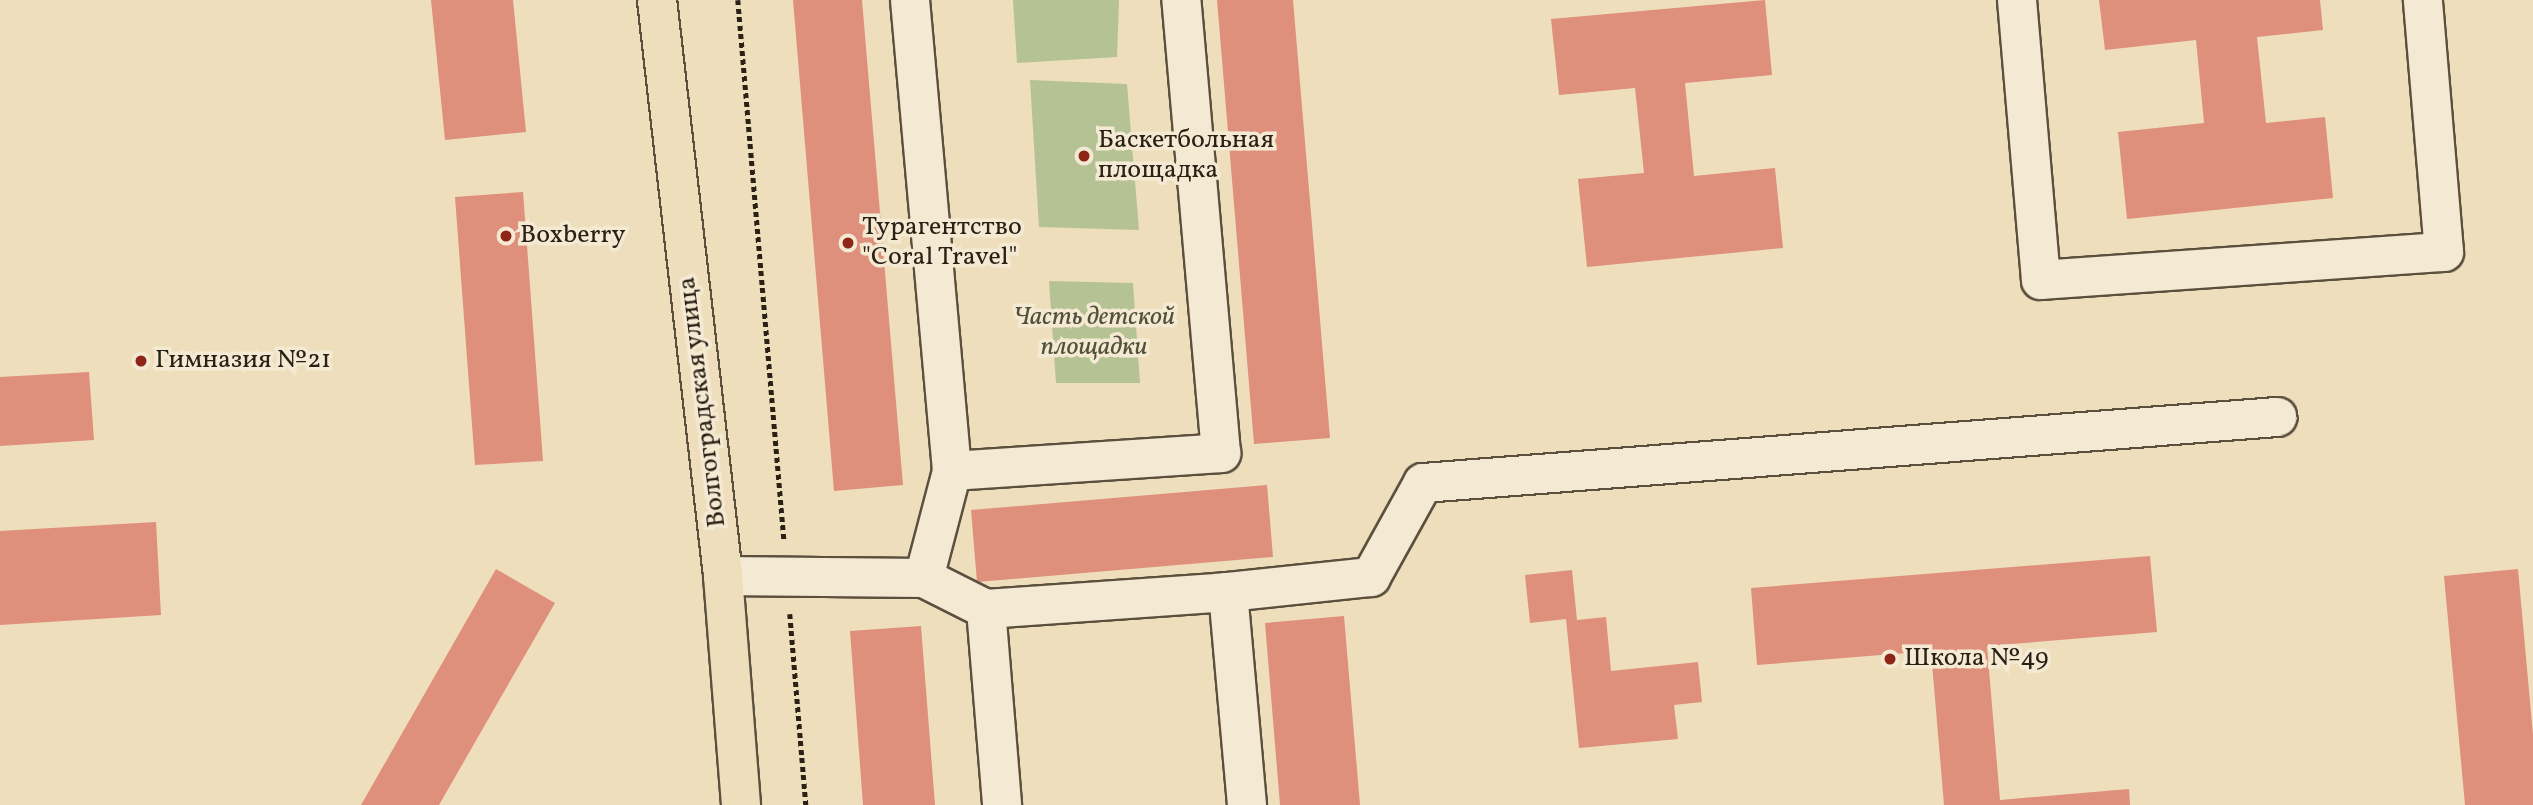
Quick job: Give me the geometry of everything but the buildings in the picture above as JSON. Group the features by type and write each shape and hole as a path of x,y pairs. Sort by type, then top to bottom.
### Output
{"main road":[{"name":"Волгоградская улица","path":"657,0 723,576 741,805"}],"lane":[{"path":"910,0 951,471 924,578"},
{"path":"951,471 1221,453 1181,0"},
{"path":"2017,0 2041,280 2444,252 2423,0"},
{"path":"723,576 924,578 986,609 1228,592 1371,577 1423,483 2277,418"},
{"path":"1228,592 1247,805"},
{"path":"986,609 1002,805"}],"path":[{"path":"738,0 806,805"}],"green space":[{"path":"1013,0 1119,0 1117,57 1017,63"},
{"name":"Баскетбольная площадка","path":"1030,80 1127,84 1139,230 1039,227"},
{"name":"Часть детской площадки","path":"1049,281 1133,283 1140,383 1056,383"}],"place":[{"name":"Баскетбольная площадка","path":"1084,156"},
{"name":"Boxberry","path":"506,236"},
{"name":"Турагентство \"Coral Travel\"","path":"848,243"},
{"name":"Гимназия №21","path":"141,361"},
{"name":"Школа №49","path":"1890,659"}]}
